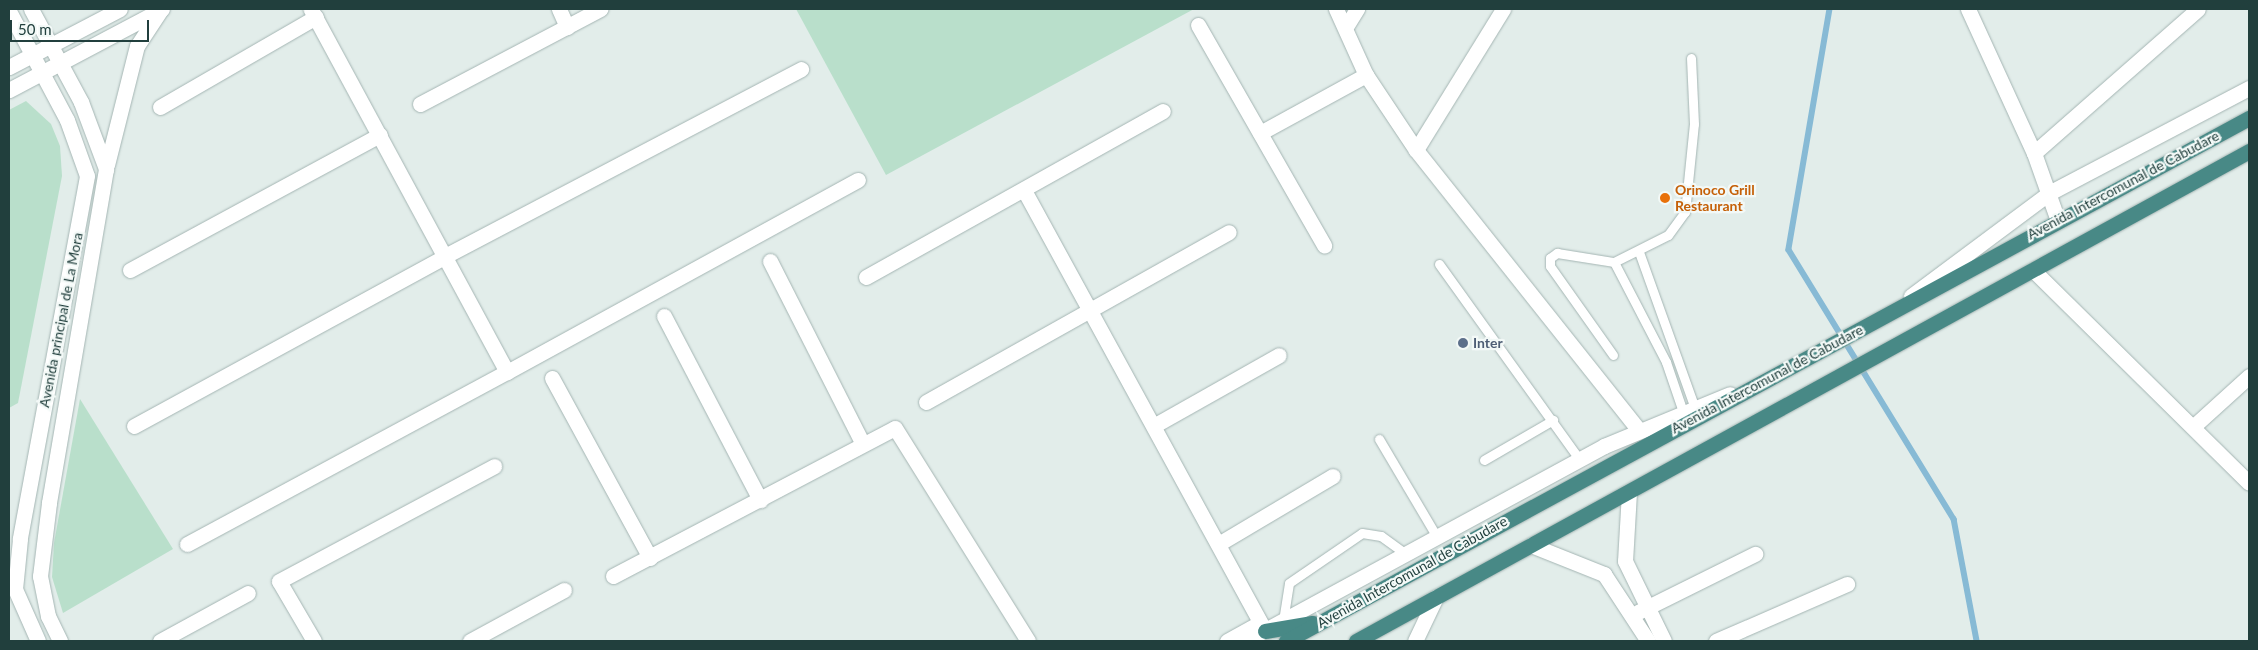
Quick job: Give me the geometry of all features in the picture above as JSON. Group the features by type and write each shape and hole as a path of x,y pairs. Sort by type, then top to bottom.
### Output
{"highway":[{"name":"Avenida Intercomunal de Cabudare","path":"1286,641 1891,312 2057,218 2249,118"},
{"path":"1356,641 1375,636 1436,597 2249,151"},
{"path":"1263,626 1324,620"}],"street":[{"name":"Avenida principal de La Mora","path":"30,9 61,62 102,150 106,169 48,503 40,576 48,616 60,641"},
{"path":"9,67 120,9"},
{"path":"9,90 162,9"},
{"path":"106,169 137,46 162,9"},
{"path":"559,9 567,27"},
{"path":"420,104 600,9"},
{"path":"1336,9 1347,25 1366,74 1416,150 1638,429"},
{"path":"1347,25 1357,9"},
{"path":"1416,150 1503,9"},
{"path":"1968,9 2034,153 2057,218"},
{"path":"2034,153 2198,9"},
{"name":"Avenida principal de La Mora","path":"9,11 43,72 80,148 87,176 20,539 16,589 38,641"},
{"path":"160,107 314,13 446,255 507,372"},
{"path":"1198,25 1324,245"},
{"path":"134,426 446,255 801,69"},
{"path":"1260,133 1366,74"},
{"path":"1891,312 2049,192 2249,88"},
{"path":"866,277 1025,192 1163,111"},
{"path":"130,270 380,135"},
{"path":"187,544 858,180"},
{"path":"1025,192 1088,309 1220,543 1263,626"},
{"path":"926,402 1088,309 1229,232"},
{"path":"770,260 862,442"},
{"path":"2033,270 2195,425 2249,482"},
{"path":"664,316 760,500"},
{"path":"1155,425 1278,355"},
{"path":"2195,425 2249,376"},
{"path":"552,378 650,558"},
{"path":"1227,641 1263,626 1283,621 1579,459 1638,429 1752,386"},
{"path":"613,576 760,500 888,427 900,431 1028,641"},
{"path":"314,641 279,581 494,466"},
{"path":"1220,543 1333,476"},
{"path":"1629,492 1625,561 1664,641"},
{"path":"1531,545 1604,574 1648,641"},
{"path":"1632,615 1756,554"},
{"path":"1604,574 1625,561"},
{"path":"1716,641 1847,584"},
{"path":"470,641 564,590"},
{"path":"160,641 248,594"},
{"path":"1415,641 1436,597"},
{"path":"1245,641 1263,626"}],"lane":[{"path":"1613,355 1549,264 1556,253 1614,262 1639,252 1668,235 1685,212 1694,124 1691,58"},
{"path":"1639,252 1689,410"},
{"path":"1614,262 1689,410"},
{"path":"1440,264 1579,459"},
{"path":"1484,460 1553,420"},
{"path":"1379,439 1437,537"},
{"path":"1283,621 1289,583 1362,533 1381,536 1406,554"}],"green space":[{"path":"796,9 1194,9 886,175"},
{"path":"26,101 51,124 60,146 62,176 18,403 9,408 9,110"},
{"path":"80,399 173,549 63,613 52,577 54,543"}],"waterway":[{"path":"1830,9 1789,250 1954,519 1977,641"}],"place":[{"name":"Orinoco Grill Restaurant","path":"1665,198"},
{"name":"Inter","path":"1463,343"}]}
